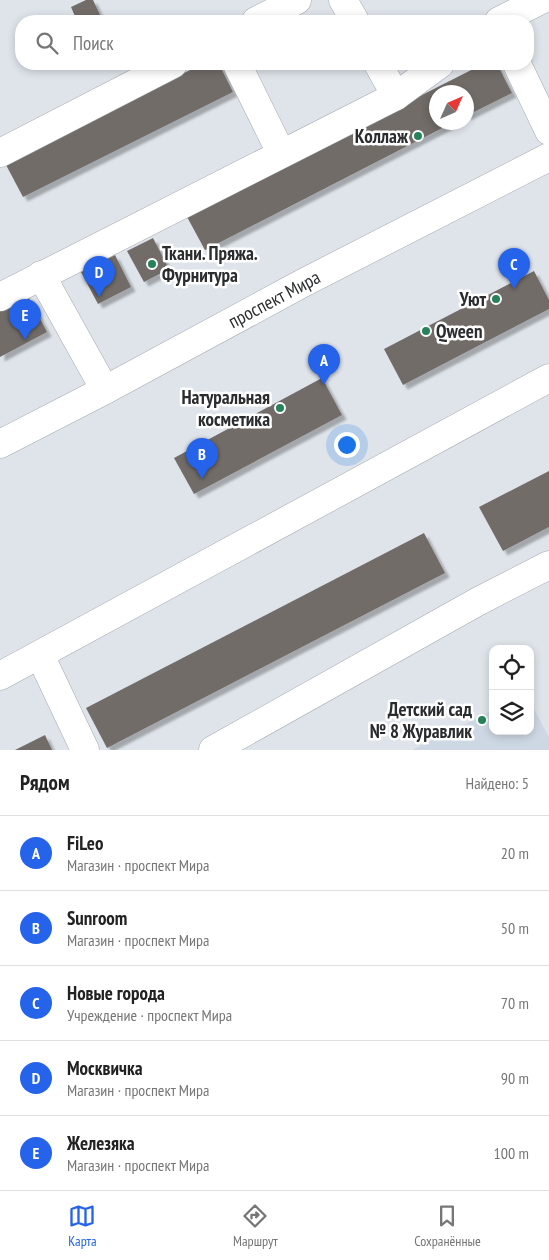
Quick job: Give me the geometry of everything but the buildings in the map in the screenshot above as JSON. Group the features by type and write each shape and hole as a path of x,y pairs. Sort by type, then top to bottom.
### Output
{"street":[{"path":"268,15 297,0"},
{"path":"343,0 352,15"},
{"path":"511,15 541,0"},
{"path":"0,153 161,70"},
{"path":"240,70 281,153"},
{"path":"381,70 396,96"},
{"path":"0,297 396,96 432,70"},
{"path":"520,70 549,131"},
{"name":"проспект Мира","path":"0,444 105,390 303,283 549,157"},
{"path":"41,275 105,390"},
{"path":"0,676 549,378"},
{"path":"213,750 477,602 549,565"},
{"path":"40,655 85,750"}],"shaded area":[{"name":"Детский сад № 8 Журавлик","path":"534,709 549,737 549,750 412,750 489,712 489,735 534,735"}],"place":[{"name":"Коллаж","path":"418,136"},
{"name":"Ткани. Пряжа. Фурнитура","path":"152,264"},
{"name":"Новые города","path":"514,289"},
{"name":"Москвичка","path":"99,297"},
{"name":"Уют","path":"496,299"},
{"name":"Qween","path":"426,331"},
{"name":"Железяка","path":"25,340"},
{"name":"FiLeo","path":"324,385"},
{"name":"Натуральная косметика","path":"280,408"},
{"name":"Sunroom","path":"202,479"},
{"name":"Детский сад № 8 Журавлик","path":"482,720"}]}
